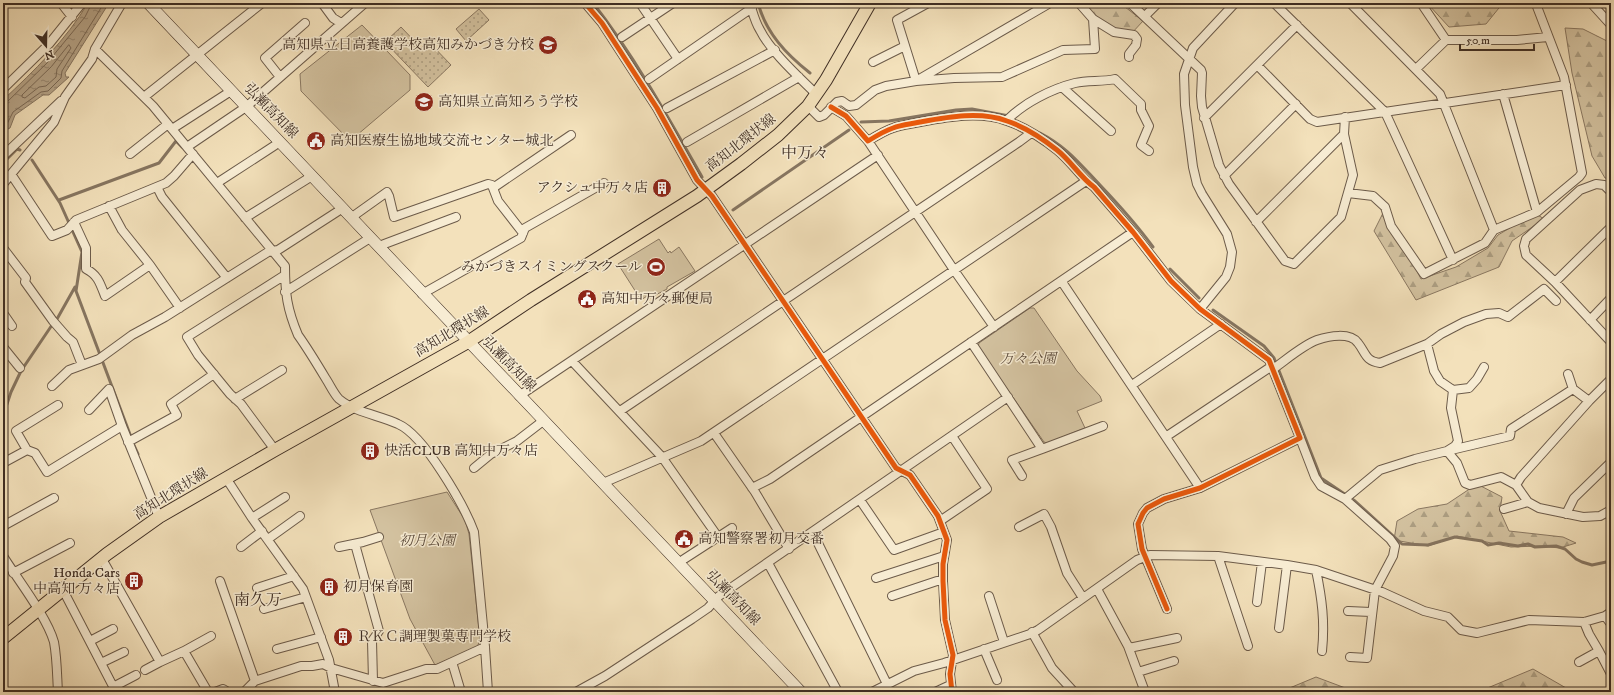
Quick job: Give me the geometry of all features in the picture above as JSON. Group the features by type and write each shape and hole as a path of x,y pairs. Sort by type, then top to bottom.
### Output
{"main road":[{"name":"弘瀬高知線","path":"148,3 352,217 422,294 603,482 801,692"},
{"name":"高知北環状線","path":"3,638 102,559 159,517 468,342 531,300 706,189 773,139 808,106 826,80 870,3"}],"street":[{"path":"61,3 72,16"},
{"path":"3,89 50,44 82,3"},
{"path":"3,156 65,97 92,59 95,49 122,3"},
{"path":"144,97 262,3"},
{"path":"322,3 333,18 341,23"},
{"path":"187,147 246,106 365,3"},
{"path":"585,3 602,23 657,108 697,180 712,196 896,468 910,475 940,521 947,540 944,556 943,581 945,620 953,654 950,667 951,689 935,692"},
{"path":"640,3 678,59"},
{"path":"622,37 673,3"},
{"path":"916,81 897,20 928,3"},
{"path":"916,81 1050,3"},
{"path":"1079,3 1092,19 1114,32 1134,36 1137,39 1136,45 1129,54 1129,57"},
{"path":"1130,3 1201,70 1201,96 1204,118 1224,176 1285,262 1294,264 1341,217 1353,175 1344,134 1344,117"},
{"path":"1145,16 1158,3"},
{"path":"1200,309 1226,277 1230,267 1232,252 1227,234 1202,194 1193,167 1184,74 1193,48 1235,3"},
{"path":"1274,3 1385,112 1453,260"},
{"path":"1350,3 1440,94 1494,230"},
{"path":"1421,3 1446,40"},
{"path":"1348,193 1373,196 1385,207 1391,226 1424,274 1485,243 1494,230 1537,212 1579,177 1582,173 1566,85 1536,4 1540,3"},
{"path":"1591,3 1611,25"},
{"path":"649,79 751,6 760,31 799,77 816,94"},
{"path":"808,106 819,117 824,115 837,102 842,101 849,106 856,105 875,90 886,86 916,81 954,78 1002,77 1063,50 1095,49 1092,19"},
{"path":"280,77 265,58 305,23"},
{"path":"1204,118 1297,25"},
{"path":"1416,69 1446,40 1517,40 1548,37"},
{"path":"873,62 905,46"},
{"path":"95,49 144,97 170,126 285,266 285,292 298,335 338,398 352,408 407,428 431,456 470,521 475,539 488,692"},
{"path":"667,108 775,50"},
{"path":"1257,65 1310,119 1317,122 1566,85"},
{"path":"687,142 799,77"},
{"path":"1009,118 1045,94 1062,87 1075,83 1115,79 1145,103 1141,110 1149,126 1141,145 1148,151"},
{"path":"1062,87 1111,131"},
{"path":"130,154 170,126 231,91"},
{"path":"1503,94 1537,212"},
{"path":"3,184 54,122 65,97"},
{"path":"1224,176 1296,104"},
{"path":"831,107 846,116 868,141 994,327"},
{"path":"868,141 893,127 946,118 978,116 1009,118 1058,150 1068,159 1133,232 1171,281 1200,309 1269,360 1315,477 1321,486 1345,499 1390,539 1395,546 1393,556 1375,590 1371,612 1367,658 1350,657"},
{"path":"620,411 1031,133"},
{"path":"1256,222 1344,134"},
{"path":"493,188 571,135"},
{"path":"218,183 280,142"},
{"path":"11,174 52,236 76,220 166,183 193,154"},
{"path":"519,396 878,155"},
{"path":"246,218 312,176"},
{"path":"603,482 701,441 714,433 1086,180"},
{"path":"422,294 521,238 525,228 604,183"},
{"path":"352,217 386,192 389,196 394,217 488,184 492,185 498,201 523,233"},
{"path":"1611,192 1604,185 1600,184 1580,190 1526,239 1524,246 1526,255 1555,282 1611,342"},
{"path":"157,187 162,197 227,278"},
{"path":"109,206 122,230 150,265 180,308"},
{"path":"52,386 69,370 102,357 132,335 180,308 268,252 278,250 343,208"},
{"path":"379,246 456,217"},
{"path":"72,224 86,248 86,269 93,273 99,280 105,296 150,265"},
{"path":"1555,282 1611,227"},
{"path":"752,488 770,479 861,416 1062,282 1133,232"},
{"path":"285,292 370,238"},
{"path":"3,248 26,278 25,282 53,321 73,342 82,365"},
{"path":"275,450 241,404 235,399 198,355 187,337 285,275"},
{"path":"1062,282 1167,436 1200,488"},
{"path":"1167,436 1272,367 1317,340 1340,336 1351,337 1358,342 1367,358 1372,362 1380,363 1427,344 1441,334 1464,322 1486,314 1499,313 1508,317 1544,289 1556,301"},
{"path":"1590,320 1611,298"},
{"path":"3,313 12,326"},
{"path":"1132,385 1221,324"},
{"path":"971,342 1042,449"},
{"path":"1427,344 1434,371 1440,381 1453,390 1469,388 1478,378 1484,367"},
{"path":"3,347 20,368"},
{"path":"572,361 662,457 718,537"},
{"path":"235,399 282,370"},
{"path":"128,442 177,415 171,404 214,374"},
{"path":"1568,374 1574,389 1589,401"},
{"path":"1516,485 1521,477 1589,401 1611,379"},
{"path":"89,410 109,389 128,442 159,517"},
{"path":"1345,499 1380,470 1415,459 1510,436 1511,429 1574,389"},
{"path":"1447,451 1455,446 1458,441 1451,408 1453,390"},
{"path":"576,692 636,656 708,608 719,596 1008,398"},
{"path":"58,404 16,431 27,450 35,453 47,472 122,426"},
{"path":"474,468 491,454 517,441 543,421"},
{"path":"1022,476 1012,460 1103,426"},
{"path":"714,433 752,488 789,549"},
{"path":"940,521 987,489 952,436"},
{"path":"1167,609 1142,549 1138,524 1143,513 1147,508 1164,498 1200,488 1300,438"},
{"path":"3,463 27,450"},
{"path":"1447,451 1457,464 1465,483 1470,485 1501,477 1516,485 1528,502 1539,508 1583,517 1600,516 1611,510"},
{"path":"1566,514 1574,498 1611,462"},
{"path":"226,478 252,518 303,589 321,636 331,668 335,692"},
{"path":"252,518 285,497"},
{"path":"3,526 54,498"},
{"path":"860,500 894,550 944,532"},
{"path":"1504,509 1528,502"},
{"path":"1019,527 1044,514 1051,528 1067,572 1083,598"},
{"path":"268,539 300,516"},
{"path":"678,563 732,528"},
{"path":"241,547 262,531"},
{"path":"813,532 887,684"},
{"path":"339,547 379,537"},
{"path":"14,573 70,543"},
{"path":"355,544 379,631 372,641 373,681"},
{"path":"3,556 38,611 53,641 58,692"},
{"path":"876,578 944,556"},
{"path":"872,692 914,671 952,660 1032,632 1145,556 1218,556 1316,570 1375,590 1424,611 1448,617 1461,630 1477,633 1530,620 1584,622 1608,614 1611,624"},
{"path":"1218,556 1248,646"},
{"path":"102,559 160,662"},
{"path":"1257,602 1262,562"},
{"path":"768,563 838,692"},
{"path":"1279,628 1287,565"},
{"path":"1316,570 1322,601 1324,628 1322,652"},
{"path":"257,588 294,576"},
{"path":"220,581 255,681"},
{"path":"892,596 937,581 943,581"},
{"path":"1097,589 1129,648 1146,692"},
{"path":"63,590 115,689 136,675"},
{"path":"988,596 1004,642"},
{"path":"264,609 306,597"},
{"path":"1348,611 1371,612"},
{"path":"1584,622 1611,674"},
{"path":"90,640 113,629"},
{"path":"1032,632 1052,668 1074,692"},
{"path":"145,670 211,636"},
{"path":"277,649 321,636"},
{"path":"1129,648 1177,638"},
{"path":"244,692 255,681 301,666 323,664 331,668 383,683 426,669 437,669 485,647"},
{"path":"984,649 997,680"},
{"path":"184,651 208,692"},
{"path":"1579,662 1599,651"},
{"path":"101,663 124,652"},
{"path":"1138,672 1174,661"},
{"path":"452,662 461,692"},
{"path":"215,692 223,689 228,692"}],"green space":[{"path":"1083,3 1120,3 1143,21 1131,34 1101,23"},
{"path":"1427,3 1503,3 1486,24 1449,27"},
{"path":"479,9 489,20 466,41 456,29"},
{"path":"362,25 410,75 410,90 350,141 301,91 300,74"},
{"path":"401,27 421,48 428,41 451,65 428,87 385,42"},
{"path":"1565,28 1583,29 1611,43 1611,179 1605,178 1592,156 1572,73"},
{"path":"1385,209 1421,279 1456,267 1488,248 1498,235 1535,213 1544,219 1512,241 1499,267 1416,300 1374,231"},
{"name":"みかづきスイミングスクール","path":"659,239 668,253 670,251 671,253 679,247 695,271 667,287 667,289 650,298 647,296 641,300 618,264"},
{"name":"万々公園","path":"1030,308 1034,308 1077,371 1100,396 1102,401 1077,411 1085,428 1047,443 1044,442 978,347 979,343"},
{"path":"1477,484 1502,497 1500,511 1509,531 1563,537 1576,543 1560,548 1540,546 1511,547 1457,536 1428,546 1394,540 1397,521 1418,509 1447,504"},
{"name":"初月公園","path":"447,492 465,520 469,534 480,639 477,648 435,665 410,619 370,510"},
{"path":"1533,669 1573,692 1478,692"},
{"path":"1316,677 1356,692 1280,692"}],"water":[{"path":"88,3 109,3 65,73 66,77 69,77 49,95 43,95 15,115 10,128 6,130 6,137 3,140 3,100 60,42"}],"waterway":[{"path":"593,3 637,66 702,177"},
{"path":"758,3 766,24 778,42 810,73"},
{"path":"861,122 889,121 956,110 972,109 1009,116"},
{"path":"733,210 849,130"},
{"path":"1040,133 1058,144 1079,163 1128,215 1153,247"},
{"path":"59,200 159,163 176,141 182,147"},
{"path":"3,163 17,149 20,150"},
{"path":"32,160 60,203 82,252 76,291 131,437"},
{"path":"1170,269 1199,298"},
{"path":"57,319 75,287"},
{"path":"1213,310 1264,346 1274,358 1321,478 1355,501 1402,544 1428,545 1455,537 1482,541 1488,545 1499,543 1518,546 1528,544 1535,547 1556,546 1565,549 1576,559 1592,565 1611,561"},
{"path":"3,416 11,392 21,371 52,325"},
{"path":"133,443 138,454"}],"cycle path":[{"path":"585,3 602,23 657,108 697,180 712,196 896,468 910,475 938,516 947,540 943,564 943,581 945,620 953,655 950,674 952,692"},
{"path":"831,107 846,116 868,141 877,135 899,126 942,118 964,116 986,116 997,118 1014,124 1034,134 1062,154 1084,179 1094,187 1133,232 1171,281 1200,309 1269,360 1300,438 1200,488 1164,499 1147,508 1138,524 1142,549 1167,609"}],"place":[{"name":"高知県立日高養護学校高知みかづき分校","path":"548,45"},
{"name":"高知県立高知ろう学校","path":"424,102"},
{"name":"高知医療生協地域交流センター城北","path":"316,141"},
{"name":"アクシュ中万々店","path":"662,188"},
{"name":"みかづきスイミングスクール","path":"656,267"},
{"name":"高知中万々郵便局","path":"587,299"},
{"name":"快活CLUB 高知中万々店","path":"370,451"},
{"name":"高知警察署初月交番","path":"684,539"},
{"name":"Honda Cars 中高知 万々店","path":"134,581"},
{"name":"初月保育園","path":"329,587"},
{"name":"ＲＫＣ調理製菓専門学校","path":"343,637"}],"district":[{"name":"中万々","path":"805,153"},
{"name":"南久万","path":"258,600"}]}
